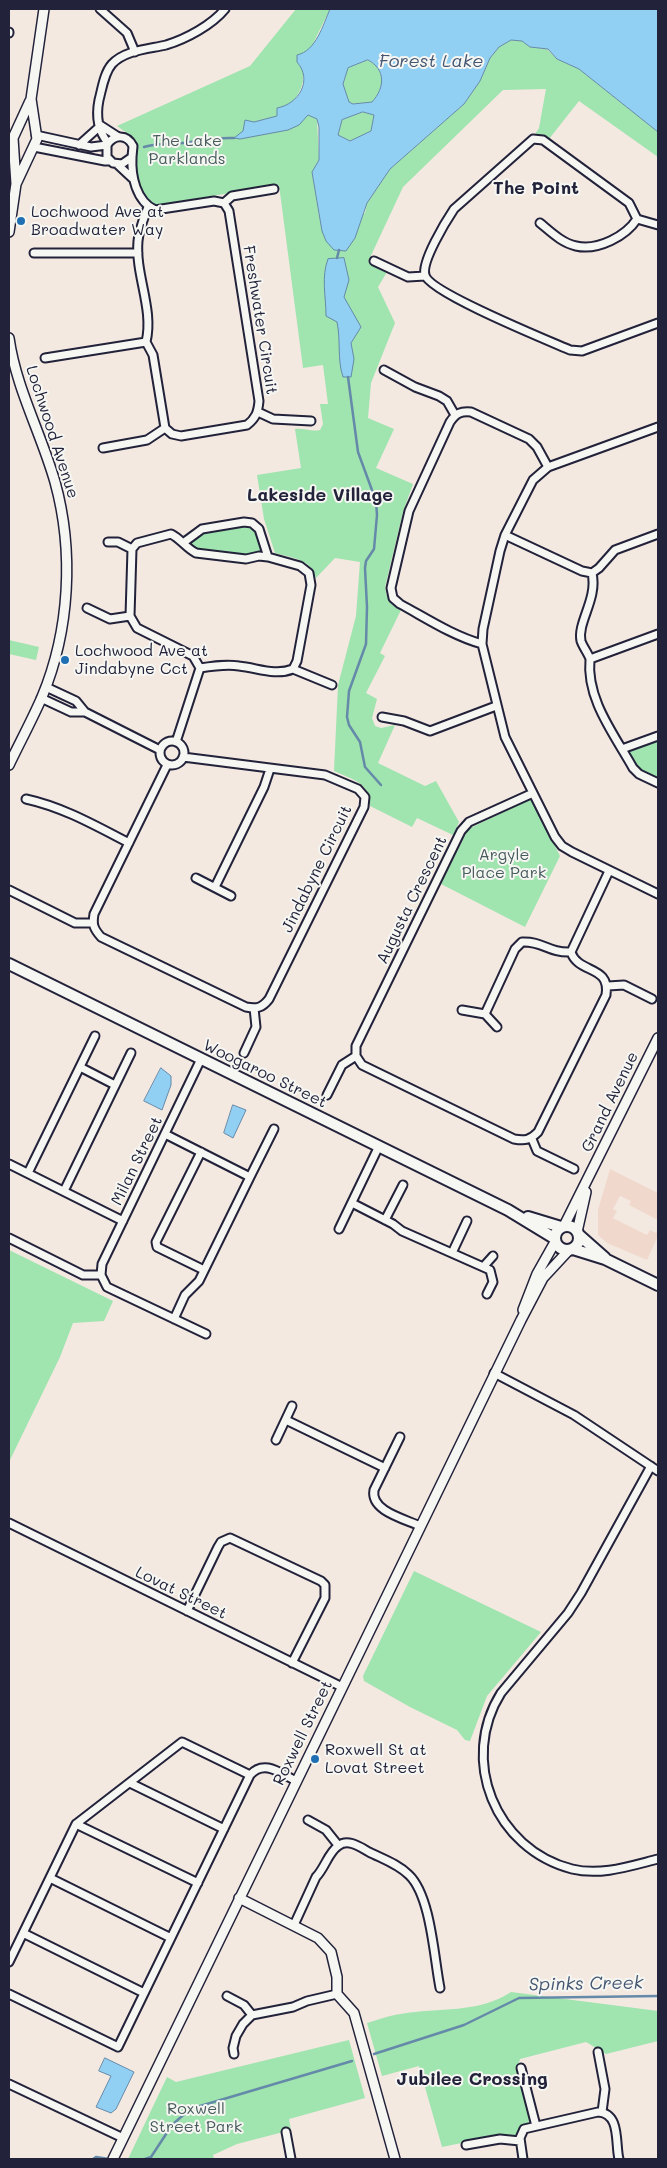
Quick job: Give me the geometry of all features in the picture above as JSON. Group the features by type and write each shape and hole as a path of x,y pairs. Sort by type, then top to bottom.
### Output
{"main road":[{"name":"Woogaroo Street","path":"9,964 508,1210 555,1240 561,1249 605,1259 658,1285"},
{"name":"Woogaroo Street","path":"508,1210 562,1226 572,1227 605,1259"},
{"path":"555,1240 562,1226"},
{"path":"571,1250 578,1243 578,1234"}],"street":[{"path":"16,184 36,134 31,99 44,9"},
{"path":"100,9 127,33 135,52"},
{"path":"110,161 106,153 107,144 99,126 98,103 108,70 121,57 168,44 198,30 220,15 225,9"},
{"path":"9,232 16,184 14,131 31,99"},
{"path":"99,126 117,136 125,137 131,142 134,150 132,178"},
{"path":"79,145 99,126"},
{"path":"14,131 27,127 36,134 91,147 107,144 117,136"},
{"path":"658,225 637,219 628,203 543,140 533,139 454,209 424,267 425,276 430,283 463,302 570,350 582,351 658,322"},
{"path":"13,144 22,151 32,148 118,164 132,178 148,207 155,210 214,201 224,203 232,196 274,189"},
{"path":"118,164 126,163 132,157"},
{"name":"Freshwater Circuit","path":"165,428 172,434 181,436 247,425 254,420 258,412 259,401 231,221 224,203"},
{"path":"103,448 147,440 165,428 153,355 146,342 149,328 138,253 140,228 148,207"},
{"path":"540,224 558,238 576,246 590,246 620,236 631,228 637,219"},
{"path":"34,253 138,253"},
{"path":"374,261 408,277 425,276"},
{"name":"Lochwood Avenue","path":"9,338 24,396 55,482 66,540 67,581 63,617 46,687 9,765"},
{"path":"45,358 146,342"},
{"path":"384,370 414,387 447,401 454,415"},
{"path":"482,644 463,639 452,630 400,604 394,598 391,588 409,510 454,415 462,411 471,412 529,439 537,447 548,467"},
{"path":"258,412 273,418 311,421"},
{"path":"658,427 548,467 533,480 505,535 483,629 482,644 496,706 509,748 562,846 658,894"},
{"path":"183,543 202,529 244,522 252,523 259,529 268,557"},
{"path":"176,742 200,668 193,656 137,628 130,616 132,549 137,543 171,534 196,553 246,559 259,556 268,557 300,566 309,573 311,585 297,662 293,669 284,673 240,666 217,665 200,668"},
{"path":"505,535 582,571 592,573 615,550 658,534"},
{"path":"108,542 118,542 132,549"},
{"path":"592,573 594,593 581,635 582,643 590,659 589,677 594,699 633,768 639,774 658,783"},
{"path":"86,608 110,619 130,616"},
{"path":"590,659 658,634"},
{"path":"293,669 332,685"},
{"path":"46,687 76,702 85,712 160,750"},
{"path":"42,698 71,712 85,712"},
{"path":"382,717 404,721 430,731 439,730 496,706"},
{"path":"622,749 658,736"},
{"path":"166,742 176,742 183,748 183,757 177,765 167,765 160,759 160,750 166,742"},
{"name":"Jindabyne Circuit","path":"183,757 325,775 358,789 365,797 364,807 269,999 263,1006 254,1008"},
{"path":"167,765 94,914 92,923 101,937 238,1003 254,1008 256,1027 244,1054"},
{"path":"215,887 264,787 270,768"},
{"name":"Augusta Crescent","path":"356,1056 356,1046 461,831 469,822 533,794"},
{"path":"26,799 46,803 68,812 130,843"},
{"path":"327,1095 342,1065 356,1056 362,1064 514,1139 523,1141 532,1139 538,1132 606,995 608,986 604,977 579,963 573,958 571,952 609,871"},
{"path":"196,878 231,896"},
{"path":"9,890 75,923 92,923"},
{"path":"485,1014 515,949 522,942 534,942 556,953 571,952"},
{"path":"608,986 624,986 652,999"},
{"path":"462,1010 485,1014 497,1027"},
{"path":"28,1173 95,1036"},
{"name":"Grand Avenue","path":"562,1226 589,1179 658,1038"},
{"path":"64,1191 131,1053"},
{"name":"Milan Street","path":"101,1275 102,1264 201,1059"},
{"path":"80,1068 116,1085"},
{"path":"174,1319 185,1295 199,1282 274,1129"},
{"path":"165,1134 250,1177"},
{"path":"532,1139 537,1151 574,1169"},
{"path":"339,1229 379,1146"},
{"path":"201,1152 156,1242 157,1247 204,1270"},
{"path":"9,1164 123,1221"},
{"name":"Grand Avenue","path":"578,1234 589,1179"},
{"path":"385,1220 402,1185"},
{"path":"352,1202 402,1231 490,1270 493,1282 487,1294"},
{"path":"452,1253 467,1221"},
{"path":"9,1238 83,1275 101,1275 107,1287 206,1334"},
{"name":"Roxwell Street","path":"521,1320 527,1296 555,1240"},
{"name":"Roxwell Street","path":"114,2156 494,1373 544,1278 571,1250"},
{"path":"484,1266 493,1256"},
{"path":"494,1373 574,1415 658,1471"},
{"path":"276,1440 292,1406"},
{"path":"286,1420 385,1468"},
{"path":"400,1437 374,1490 375,1503 420,1526"},
{"path":"651,1466 581,1593 492,1707 482,1743 482,1763 491,1799 511,1830 524,1844 554,1863 573,1869 610,1871 658,1859"},
{"name":"Lovat Street","path":"9,1523 342,1687"},
{"path":"187,1611 218,1547 222,1542 230,1538 321,1581 325,1585 325,1598 292,1663"},
{"path":"9,1962 76,1824 182,1742 250,1775"},
{"path":"9,1994 118,2047 250,1775 258,1768 264,1766 296,1781"},
{"path":"130,1783 224,1829"},
{"path":"308,1820 326,1830 338,1845"},
{"path":"76,1824 198,1883"},
{"path":"294,1925 316,1876 322,1871 338,1845 349,1842 400,1867 418,1886 434,1940 440,1988"},
{"path":"50,1878 171,1938"},
{"path":"239,1898 294,1925 326,1944 331,1952 337,1977 337,1994 354,2013 395,2159"},
{"path":"23,1933 144,1993"},
{"path":"234,2054 233,2048 236,2036 252,2014 293,2007 307,2001 337,1994"},
{"path":"227,1996 244,2005 252,2014"},
{"path":"598,2052 604,2089 602,2112"},
{"path":"521,2068 536,2126"},
{"path":"9,2084 123,2138"},
{"path":"523,2159 520,2141 524,2129 602,2112 614,2121 619,2159"},
{"path":"286,2132 291,2159"},
{"path":"466,2146 500,2139 520,2141"}],"shaded area":[{"path":"610,1169 658,1193 658,1220 629,1205 631,1201 620,1196 613,1209 617,1211 613,1218 647,1235 650,1230 656,1233 658,1228 658,1236 647,1260 607,1243 598,1235 598,1210"}],"green space":[{"name":"The Lake Parklands","path":"296,9 330,9 311,48 297,62 303,69 300,90 289,106 278,115 252,125 244,132 240,139 301,120 308,115 317,119 319,160 312,172 319,215 326,241 365,213 367,203 390,169 464,104 480,81 490,58 499,47 511,40 522,41 530,47 547,49 557,59 579,69 658,132 658,157 579,101 549,139 534,136 539,128 546,89 503,90 403,187 368,262 387,272 378,287 395,323 371,383 368,418 394,429 376,468 413,484 403,512 385,587 390,601 401,610 380,653 385,656 366,693 377,699 372,718 375,726 381,728 395,725 378,763 425,786 436,781 459,822 453,835 417,818 412,827 370,806 364,787 334,771 338,685 356,616 360,562 335,558 316,578 314,572 305,563 275,553 264,519 257,475 301,468 295,429 320,430 323,424 320,404 328,404 323,365 303,368 279,185 157,205 147,198 137,181 134,168 134,138 117,126 250,66"},
{"path":"368,60 374,64 381,74 382,79 379,91 372,102 353,104 349,102 343,84 348,68"},
{"path":"363,112 374,115 371,131 350,141 338,135 342,120"},
{"path":"244,522 259,529 268,557 246,559 196,553 183,543 196,532"},
{"path":"9,640 39,647 36,660 9,654"},
{"path":"658,736 658,783 639,774 622,749"},
{"name":"Argyle Place Park","path":"531,799 560,856 525,927 441,884 468,829"},
{"path":"9,1250 113,1301 104,1321 73,1323 60,1357 9,1462"},
{"path":"414,1571 541,1632 487,1696 470,1741 465,1740 457,1730 410,1707 364,1681 363,1676"},
{"path":"511,1992 658,2011 658,2041 606,2054 586,2042 520,2059 518,2067 519,2076 530,2116 527,2125 516,2135 501,2135 442,2147 419,2066 382,2076 367,2023 388,2016 472,2007 498,1999"},
{"name":"Roxwell Street Park","path":"349,2040 365,2098 289,2119 291,2130 237,2144 213,2155 214,2159 128,2159 167,2077 176,2082"}],"water":[{"name":"Forest Lake","path":"330,9 658,9 658,132 579,69 557,59 548,49 530,47 522,41 511,40 499,47 490,58 480,81 464,104 390,169 367,203 355,238 346,251 334,250 326,241 322,231 312,172 319,160 319,127 317,119 308,115 299,125 288,130 240,139 234,138 243,131 245,120 254,122 277,116 277,108 292,102 297,96 304,83 304,76 297,62 297,55 304,53 314,43","holes":["368,60 378,68 381,74 382,79 379,91 372,102 353,104 349,102 343,84 348,68","363,112 374,115 371,131 350,141 338,135 342,120"]},
{"path":"344,258 349,280 344,297 361,327 351,343 354,359 351,377 343,377 341,370 337,322 326,316 324,280 328,259"},
{"path":"161,1068 171,1076 171,1085 162,1110 144,1101"},
{"path":"233,1105 246,1110 233,1138 224,1133"},
{"path":"105,2058 134,2072 116,2109 111,2113 96,2107 111,2076 99,2071"}],"waterway":[{"path":"144,147 156,144 234,138"},
{"path":"337,258 339,250"},
{"path":"348,377 358,452 376,501 377,515 374,549 366,561 365,568 366,644 349,691 347,717 349,725 360,742 365,767 381,785"},
{"name":"Spinks Creek","path":"374,2054 464,2025 519,1998 658,1996"},
{"name":"Spinks Creek","path":"145,2159 151,2157 172,2125 190,2109 352,2061"},
{"name":"Spinks Creek","path":"93,2159 96,2157 109,2159"}],"place":[{"name":"Lochwood Ave at Broadwater Way","path":"21,221"},
{"name":"Lochwood Ave at Jindabyne Cct","path":"65,660"},
{"name":"Roxwell St at Lovat Street","path":"315,1759"}],"district":[{"name":"The Point","path":"536,188"},
{"name":"Lakeside Village","path":"320,495"},
{"name":"Jubilee Crossing","path":"472,2079"}]}
